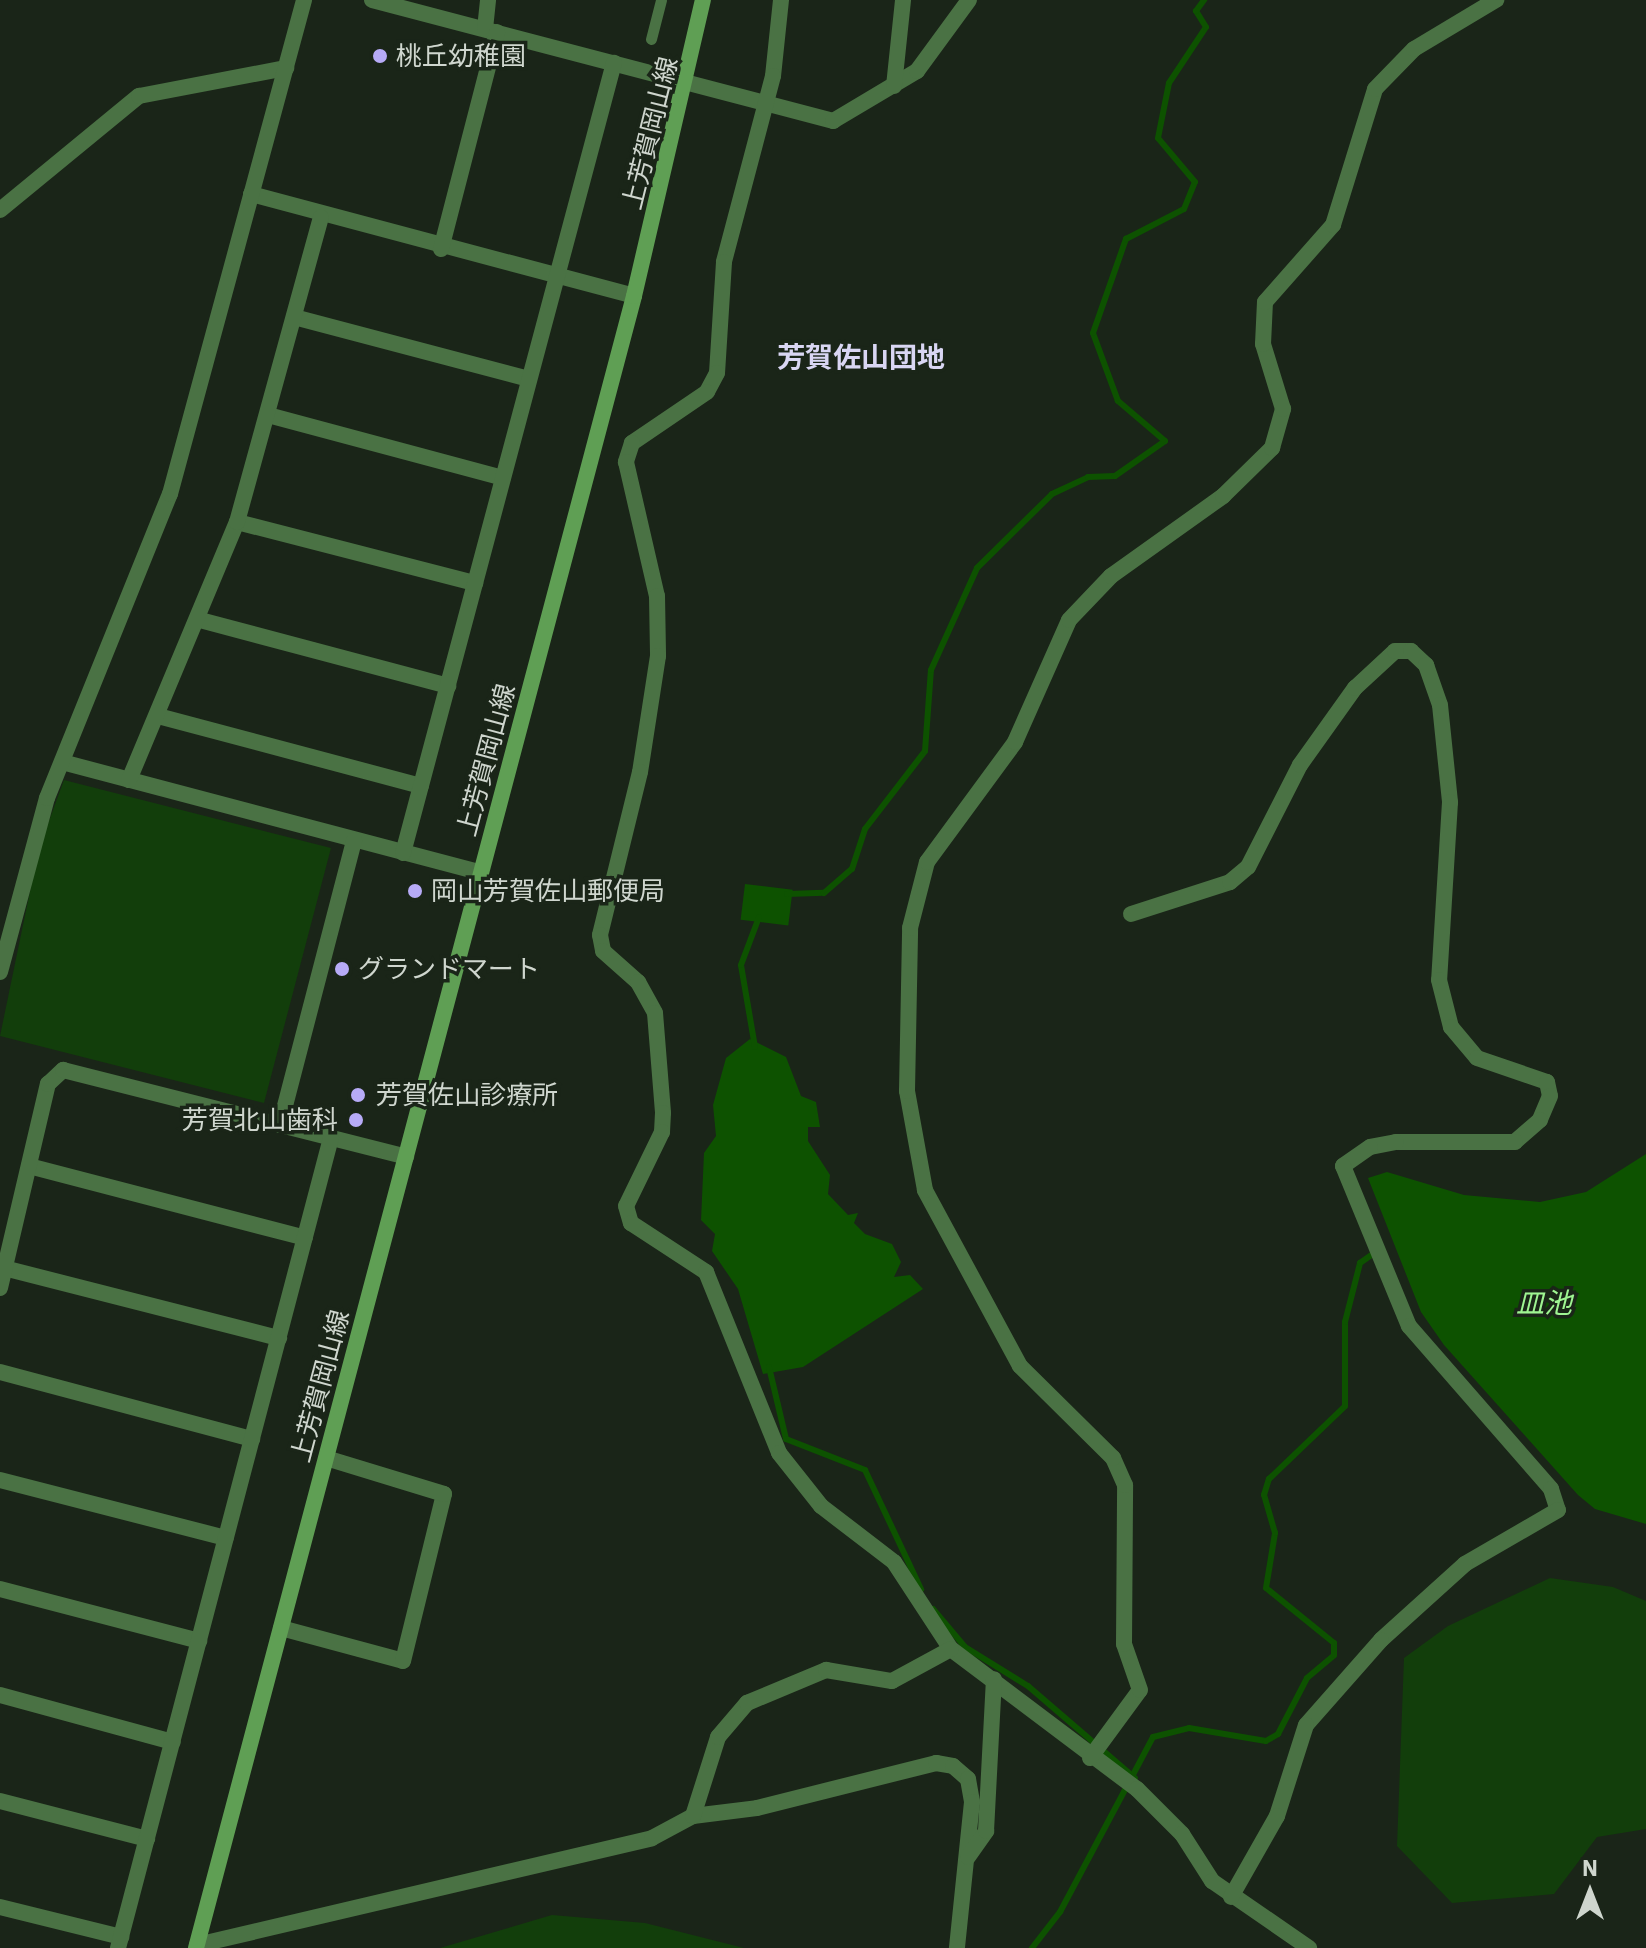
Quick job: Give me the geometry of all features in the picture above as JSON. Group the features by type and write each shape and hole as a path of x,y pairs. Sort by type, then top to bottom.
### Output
{"main road":[{"name":"上芳賀岡山線","path":"197,1947 634,296 689,83 703,0"}],"street":[{"path":"1,960 34,835 170,494 304,0"},
{"path":"372,0 833,121 894,86 937,50 969,0"},
{"path":"441,249 491,31 488,0"},
{"path":"781,0 765,103 724,262 717,373 707,392 632,443 626,462 652,567 658,656 640,772 600,935 603,951 638,982 655,1013 663,1113 662,1132 626,1206 631,1223 706,1272 779,1453 821,1506 894,1562 951,1649 1095,1751 1133,1786 1231,1897 1309,1948"},
{"path":"894,86 903,0"},
{"path":"1095,1751 1140,1690 1124,1644 1125,1485 1113,1458 1020,1366 925,1190 907,1091 910,928 927,862 1015,742 1069,620 1111,576 1223,496 1272,448 1283,409 1263,344 1265,302 1333,225 1375,89 1414,49 1496,0"},
{"path":"403,853 614,63"},
{"path":"0,210 139,96 286,68"},
{"path":"251,194 321,217 441,249 634,296"},
{"path":"129,780 200,620 237,522 321,217"},
{"path":"294,317 529,379"},
{"path":"268,415 503,478"},
{"path":"237,522 475,583"},
{"path":"200,620 448,686"},
{"path":"1131,914 1230,882 1248,867 1300,765 1355,688 1395,651 1411,651 1426,665 1440,705 1450,802 1439,980 1451,1027 1477,1058 1547,1082 1550,1096 1540,1120 1515,1142 1396,1142 1370,1147 1343,1166 1409,1326 1551,1489 1558,1510 1465,1564 1381,1640 1306,1725 1277,1816 1231,1897"},
{"path":"158,716 421,786"},
{"path":"62,762 481,873"},
{"path":"280,1125 354,840"},
{"path":"0,1288 48,1084 63,1070 406,1157"},
{"path":"0,1907 120,1943 331,1138"},
{"path":"29,1166 305,1238"},
{"path":"4,1268 279,1338"},
{"path":"0,1372 252,1439"},
{"path":"281,1628 403,1661 444,1494 326,1458"},
{"path":"0,1480 226,1538"},
{"path":"0,1589 199,1641"},
{"path":"693,1816 718,1737 747,1703 826,1670 892,1681 951,1649"},
{"path":"968,1858 986,1831 994,1679"},
{"path":"0,1695 173,1742"},
{"path":"197,1947 652,1838 693,1816 757,1808 936,1763 968,1779 968,1858 957,1948"},
{"path":"0,1801 147,1839"},
{"path":"1274,1948 1278,1930"}],"lane":[{"path":"651,39 661,0"}],"shaded area":[{"path":"64,780 331,848 264,1103 0,1036 39,848"},
{"path":"1550,1578 1613,1587 1646,1601 1646,1829 1597,1837 1554,1894 1452,1903 1397,1846 1404,1658 1448,1626"},
{"path":"552,1915 645,1923 744,1948 440,1948"}],"water":[{"path":"745,884 793,890 788,926 741,920"},
{"path":"750,1039 786,1057 801,1096 816,1102 820,1127 808,1127 808,1141 830,1175 828,1194 848,1215 858,1213 854,1223 865,1234 892,1244 901,1262 894,1277 910,1275 923,1289 803,1367 763,1374 738,1289 712,1251 715,1234 701,1220 704,1153 716,1136 713,1105 726,1058"},
{"name":"皿池","path":"1646,1154 1646,1524 1595,1509 1578,1495 1444,1345 1421,1312 1368,1178 1387,1172 1464,1195 1540,1202 1586,1192"}],"waterway":[{"path":"787,894 824,893 852,869 865,829 925,751 931,670 977,568 1052,494 1088,477 1115,476 1165,441 1118,401 1093,333 1126,239 1184,209 1195,182 1158,138 1169,83 1206,27 1196,11 1204,0"},
{"path":"755,1047 741,965 759,917"},
{"path":"1032,1948 1060,1912 1153,1737 1189,1728 1266,1741 1278,1734 1307,1678 1334,1655 1334,1643 1266,1588 1275,1533 1264,1495 1269,1479 1345,1406 1345,1322 1360,1263 1373,1254"},
{"path":"769,1367 786,1439 865,1470 921,1589"},
{"path":"933,1609 965,1647 1028,1686 1135,1778"}],"place":[{"name":"桃丘幼稚園","path":"380,56"},
{"name":"岡山芳賀佐山郵便局","path":"415,891"},
{"name":"グランドマート","path":"342,969"},
{"name":"芳賀佐山診療所","path":"358,1095"},
{"name":"芳賀北山歯科","path":"356,1120"}],"district":[{"name":"芳賀佐山団地","path":"861,357"}]}
